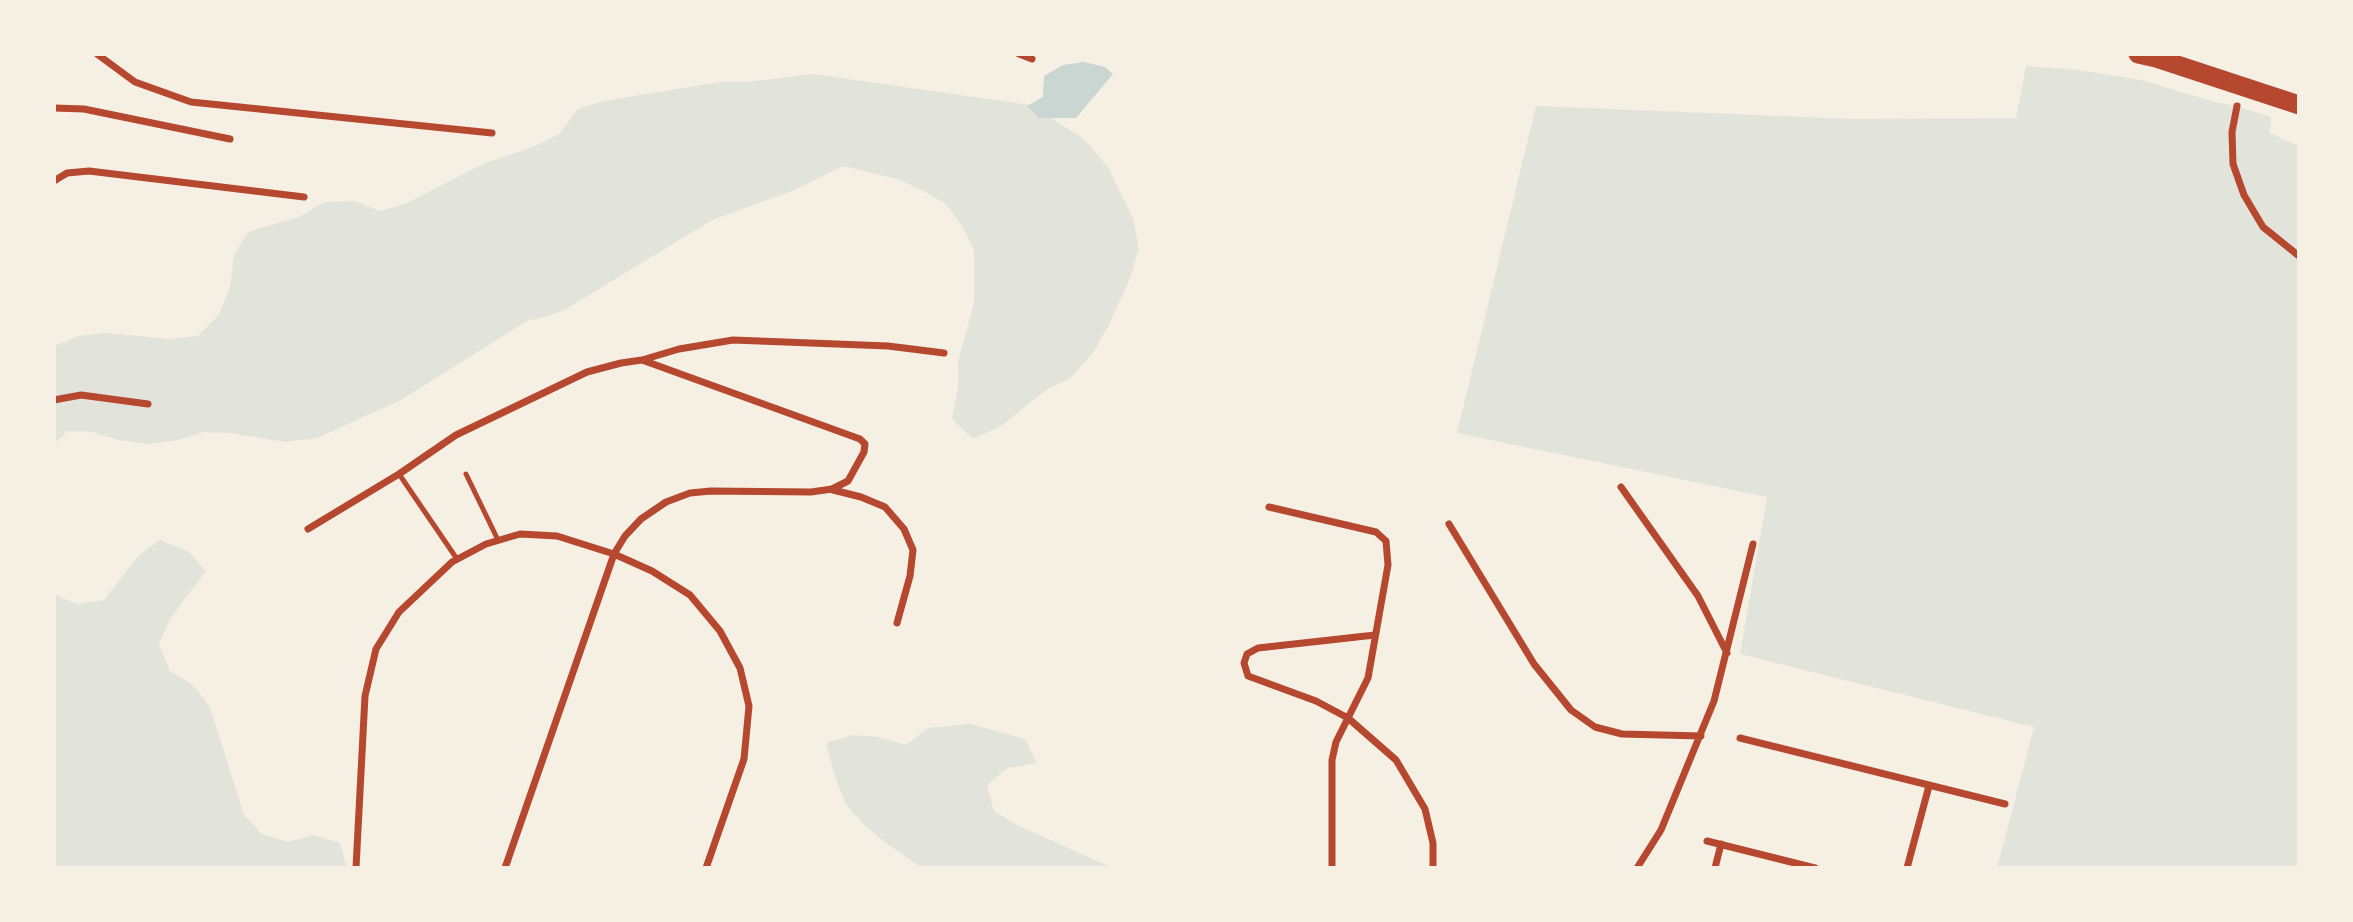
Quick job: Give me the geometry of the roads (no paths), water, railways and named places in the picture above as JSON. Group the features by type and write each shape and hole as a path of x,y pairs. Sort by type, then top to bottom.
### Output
{"highway":[{"path":"2138,54 2292,103"}],"street":[{"path":"97,54 135,82 191,102 492,133"},
{"path":"1019,54 1032,59"},
{"path":"2237,106 2232,132 2233,164 2244,195 2263,227 2299,256"},
{"path":"54,108 84,108 230,139"},
{"path":"54,181 67,173 89,171 303,197"},
{"path":"308,529 399,474 456,435 587,372 679,349 733,340 888,346 944,353"},
{"path":"505,868 614,554 625,536 641,519 666,502 690,493 811,492 832,489 848,481 864,452 865,444 860,439 642,360"},
{"path":"54,400 81,395 148,404"},
{"path":"1621,487 1698,596 1727,653"},
{"path":"832,489 885,507 904,530 913,550 910,576 897,623"},
{"path":"1269,507 1376,532 1386,541 1388,565 1368,678 1336,741 1332,761 1332,868"},
{"path":"1449,524 1534,664 1571,710 1595,727 1622,734 1701,736"},
{"path":"356,868 365,696 376,649 399,612 421,589 457,559 486,544 520,534 557,536 614,554 652,570 690,595 720,631 740,668 749,706 744,759 706,868"},
{"path":"1637,868 1661,830 1701,736 1727,653 1753,544"},
{"path":"1376,635 1258,648 1247,654 1244,663 1248,676 1316,701 1348,718 1396,760 1424,809 1433,843 1433,868"},
{"path":"1740,738 2005,804"},
{"path":"1907,868 1929,786"},
{"path":"1707,841 1815,868"},
{"path":"1715,868 1721,845"}],"lane":[{"path":"399,474 457,559"},
{"path":"466,474 498,540"}]}
